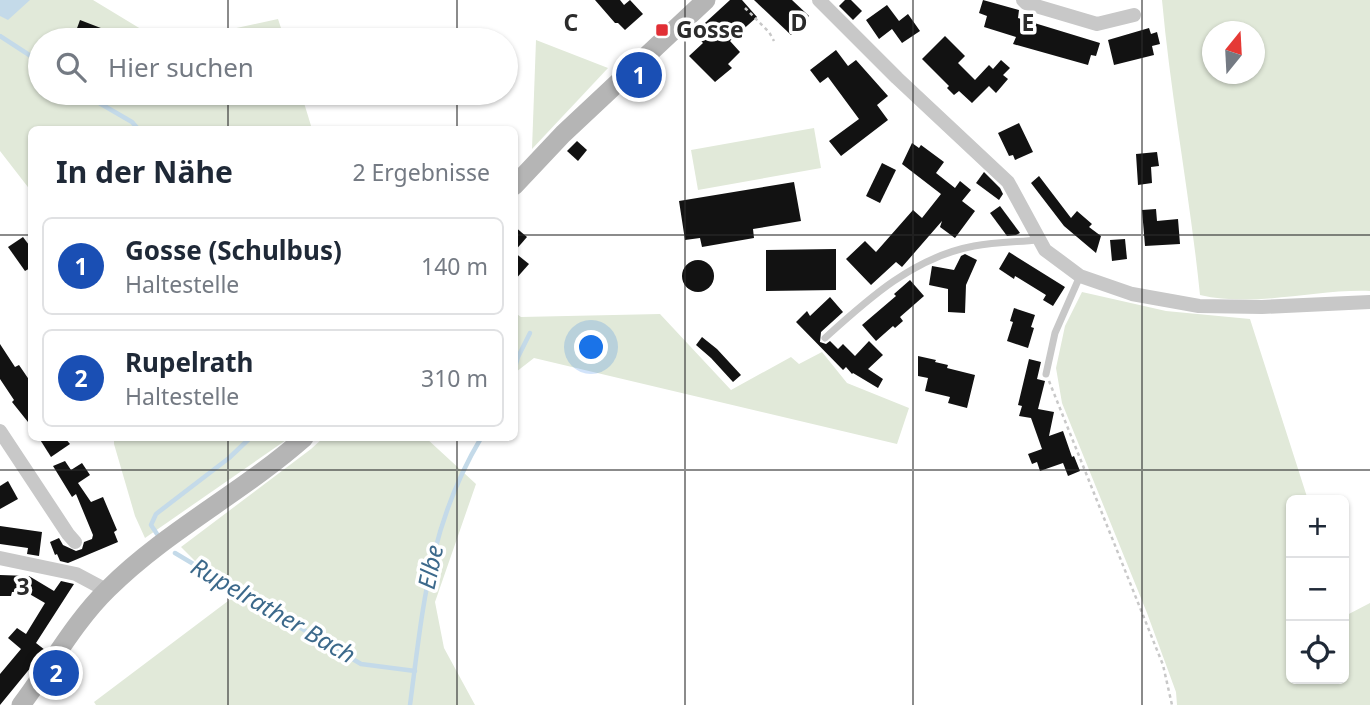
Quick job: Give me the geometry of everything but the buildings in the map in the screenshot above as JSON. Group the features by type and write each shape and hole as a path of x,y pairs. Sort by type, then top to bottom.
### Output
{"main road":[{"path":"518,182 563,134 706,0"},
{"path":"21,705 81,620 106,590 148,554 250,481 300,441"}],"street":[{"path":"1023,0 1097,24 1134,15"},
{"path":"825,2 1008,182 1038,240 1049,253 1080,276 1132,295 1199,306 1370,302"},
{"path":"0,431 75,542"},
{"path":"0,558 76,574 106,590"}],"lane":[{"path":"825,338 862,305 906,272 924,263 974,246 1038,240"},
{"path":"1046,374 1055,333 1080,276"}],"path":[{"path":"745,8 769,32 774,41"},
{"path":"1046,374 1163,665 1172,705"}],"green space":[{"path":"0,0 93,0 139,28 28,28 28,105 305,105 311,126 28,126 28,187 0,151"},
{"path":"1162,0 1370,0 1370,291 1242,300 1200,295"},
{"path":"278,19 281,28 236,28"},
{"path":"536,40 608,68 532,149"},
{"path":"814,128 821,168 698,190 691,150"},
{"path":"1082,292 1166,311 1250,319 1306,495 1286,495 1286,684 1349,684 1349,614 1370,603 1370,705 1177,705 1176,692 1147,613 1062,403 1056,368 1065,326"},
{"path":"660,314 731,390 791,357 799,364 822,352 847,383 909,408 897,444 534,358 518,370 518,315 521,317"},
{"path":"114,441 285,441 145,538 135,516"},
{"path":"320,441 429,441 476,484 435,602 444,648 475,705 96,705 94,702 232,598 181,547"}],"water":[{"path":"0,0 30,0 8,20 0,16"}],"waterway":[{"name":"Rupelrather Bach","path":"0,36 28,54"},
{"name":"Rupelrather Bach","path":"103,105 136,126"},
{"name":"Elbe","path":"518,357 530,333"},
{"name":"Rupelrather Bach","path":"157,534 151,525 156,514 247,441"},
{"name":"Elbe","path":"410,705 424,600 439,535 464,470 479,441"},
{"name":"Rupelrather Bach","path":"175,553 361,664 415,671"}],"place":[{"name":"Gosse","path":"662,30"},
{"name":"Gosse (Schulbus)","path":"639,75"},
{"name":"Rupelrath","path":"56,673"}]}
